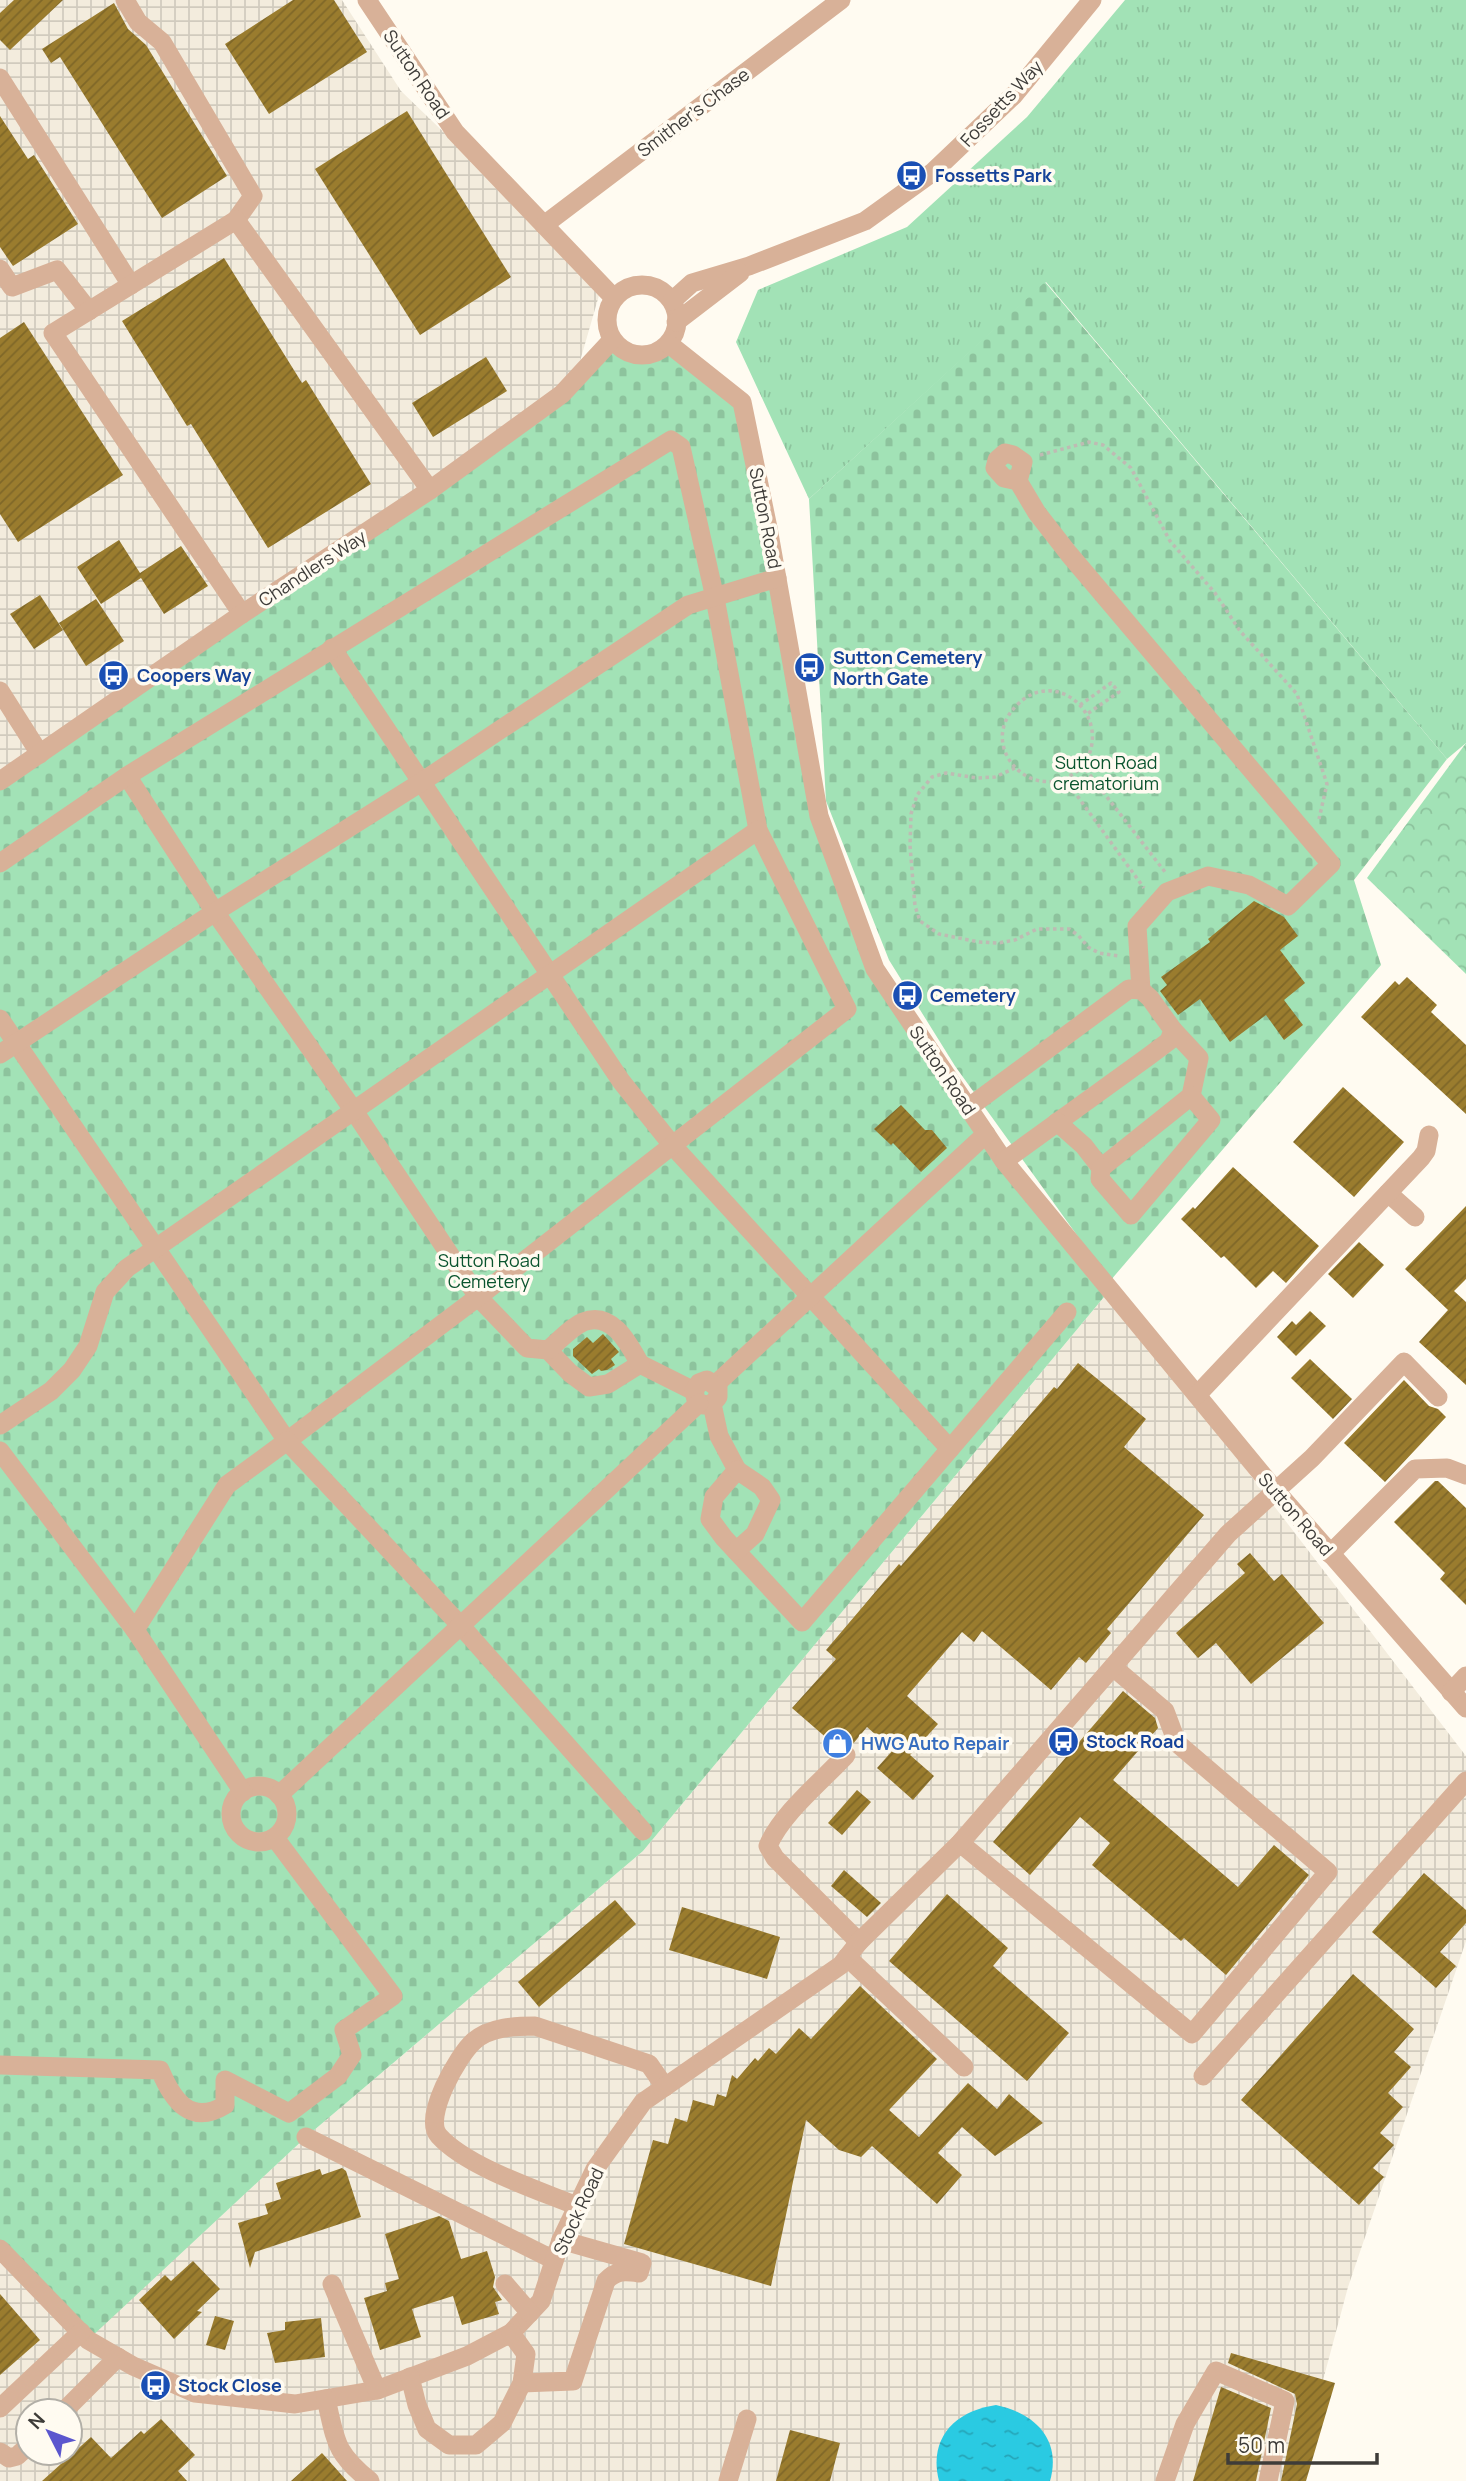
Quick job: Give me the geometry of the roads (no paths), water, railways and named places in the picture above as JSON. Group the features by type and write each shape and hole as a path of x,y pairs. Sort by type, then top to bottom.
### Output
{"street":[{"path":"125,0 138,22 162,42 253,196 236,220 53,334 243,614"},
{"name":"Sutton Road","path":"367,0 455,132 614,298"},
{"name":"Smither's Chase","path":"544,225 841,0"},
{"name":"Fossetts Way","path":"672,301 692,283 749,266 865,221 933,172 1014,95 1092,0"},
{"path":"0,78 131,285"},
{"path":"236,220 430,490"},
{"name":"Fossetts Way","path":"676,322 749,266"},
{"path":"0,269 12,287 57,270 89,311"},
{"path":"635,286 656,288 672,301 677,313 676,330 669,344 651,355 629,354 612,340 606,323 608,309 614,298 635,286"},
{"name":"Chandlers Way","path":"0,781 243,614 430,490 562,394 612,340"},
{"name":"Sutton Road","path":"669,344 743,402 817,803 875,969 1004,1161 1275,1490 1466,1708"},
{"path":"0,863 127,776 671,440 681,447 715,598 758,830 847,1009 478,1297 228,1485 135,1630"},
{"path":"1020,472 1037,513 1069,554 1331,864 1288,906 1249,885 1208,876 1167,892 1138,926 1141,990"},
{"path":"8,1049 215,912 423,781 688,605 777,578"},
{"path":"332,648 621,1081 673,1146 950,1449"},
{"path":"0,691 40,754"},
{"path":"127,776 215,912 354,1111 478,1297 527,1348 548,1350 570,1373 589,1387 608,1384 640,1364"},
{"path":"0,1425 51,1391 72,1370 88,1346 105,1293 127,1268 758,830"},
{"path":"968,1108 1112,1000 1129,989 1141,990 1199,1058 1191,1096 1101,1168"},
{"path":"0,1020 8,1049 155,1247 287,1441 461,1626 643,1831"},
{"path":"1004,1161 1169,1041 1173,1030"},
{"path":"1057,1122 1084,1146 1101,1168 1100,1179 1131,1215 1211,1120 1191,1096"},
{"path":"279,1795 690,1409 719,1393 716,1384 986,1134"},
{"path":"1197,1395 1426,1151 1429,1135"},
{"path":"1388,1192 1415,1217"},
{"path":"737,1470 714,1497 710,1519 802,1622 1067,1312"},
{"path":"548,1350 582,1322 595,1319 605,1321 627,1339 640,1364 702,1400 737,1470 762,1487 771,1500 755,1534 736,1551"},
{"name":"Stock Road","path":"0,2249 88,2340 195,2393 295,2404 326,2399 377,2389 467,2356 512,2333 541,2301 561,2240 595,2169 643,2102 841,1965 960,1843 1228,1534 1312,1458 1404,1362 1438,1397"},
{"path":"0,1451 135,1630 243,1792"},
{"path":"1331,1554 1415,1469 1447,1468 1466,1475"},
{"path":"960,1843 1192,2034 1328,1871 1177,1743 1165,1711 1113,1667"},
{"path":"1451,1692 1466,1676"},
{"path":"846,1755 774,1833 768,1846 775,1858 853,1950 964,2067"},
{"path":"1203,2076 1466,1781"},
{"path":"257,1787 270,1788 279,1795 286,1806 287,1817 282,1831 275,1838 254,1842 234,1827 232,1812 236,1798 243,1792 257,1787"},
{"path":"0,2065 160,2070 167,2086 181,2104 187,2110 202,2113 212,2113 225,2105 225,2080 289,2113 338,2076 352,2054 344,2030 393,1996 275,1838"},
{"path":"577,2206 507,2178 452,2148 436,2134 433,2120 443,2090 461,2056 475,2040 490,2032 516,2026 535,2026 649,2064 665,2087"},
{"path":"306,2137 554,2260"},
{"path":"522,2383 573,2381 606,2281 614,2273 639,2273 642,2263 561,2240"},
{"path":"332,2284 377,2389"},
{"path":"505,2284 530,2313"},
{"path":"0,2408 81,2332"},
{"path":"410,2377 417,2405 428,2429 449,2445 476,2445 502,2423 522,2383 526,2354 512,2333"},
{"path":"78,2397 118,2357"},
{"path":"1165,2481 1185,2424 1216,2371 1285,2401 1268,2481"},
{"path":"326,2399 338,2449 350,2465 369,2481"},
{"path":"728,2481 747,2419"}],"water":[{"path":"996,2405 1022,2414 1042,2430 1052,2453 1050,2481 939,2481 937,2452 948,2429 968,2413"}],"place":[{"name":"Fossetts Park","path":"912,175"},
{"name":"Sutton Cemetery North Gate","path":"810,667"},
{"name":"Coopers Way","path":"114,675"},
{"name":"Cemetery","path":"907,995"},
{"name":"Stock Road","path":"1063,1741"},
{"name":"HWG Auto Repair","path":"838,1743"},
{"name":"Stock Close","path":"155,2385"}],"park label":[{"name":"Sutton Road crematorium","path":"1106,772"},
{"name":"Sutton Road Cemetery","path":"489,1270"}]}
